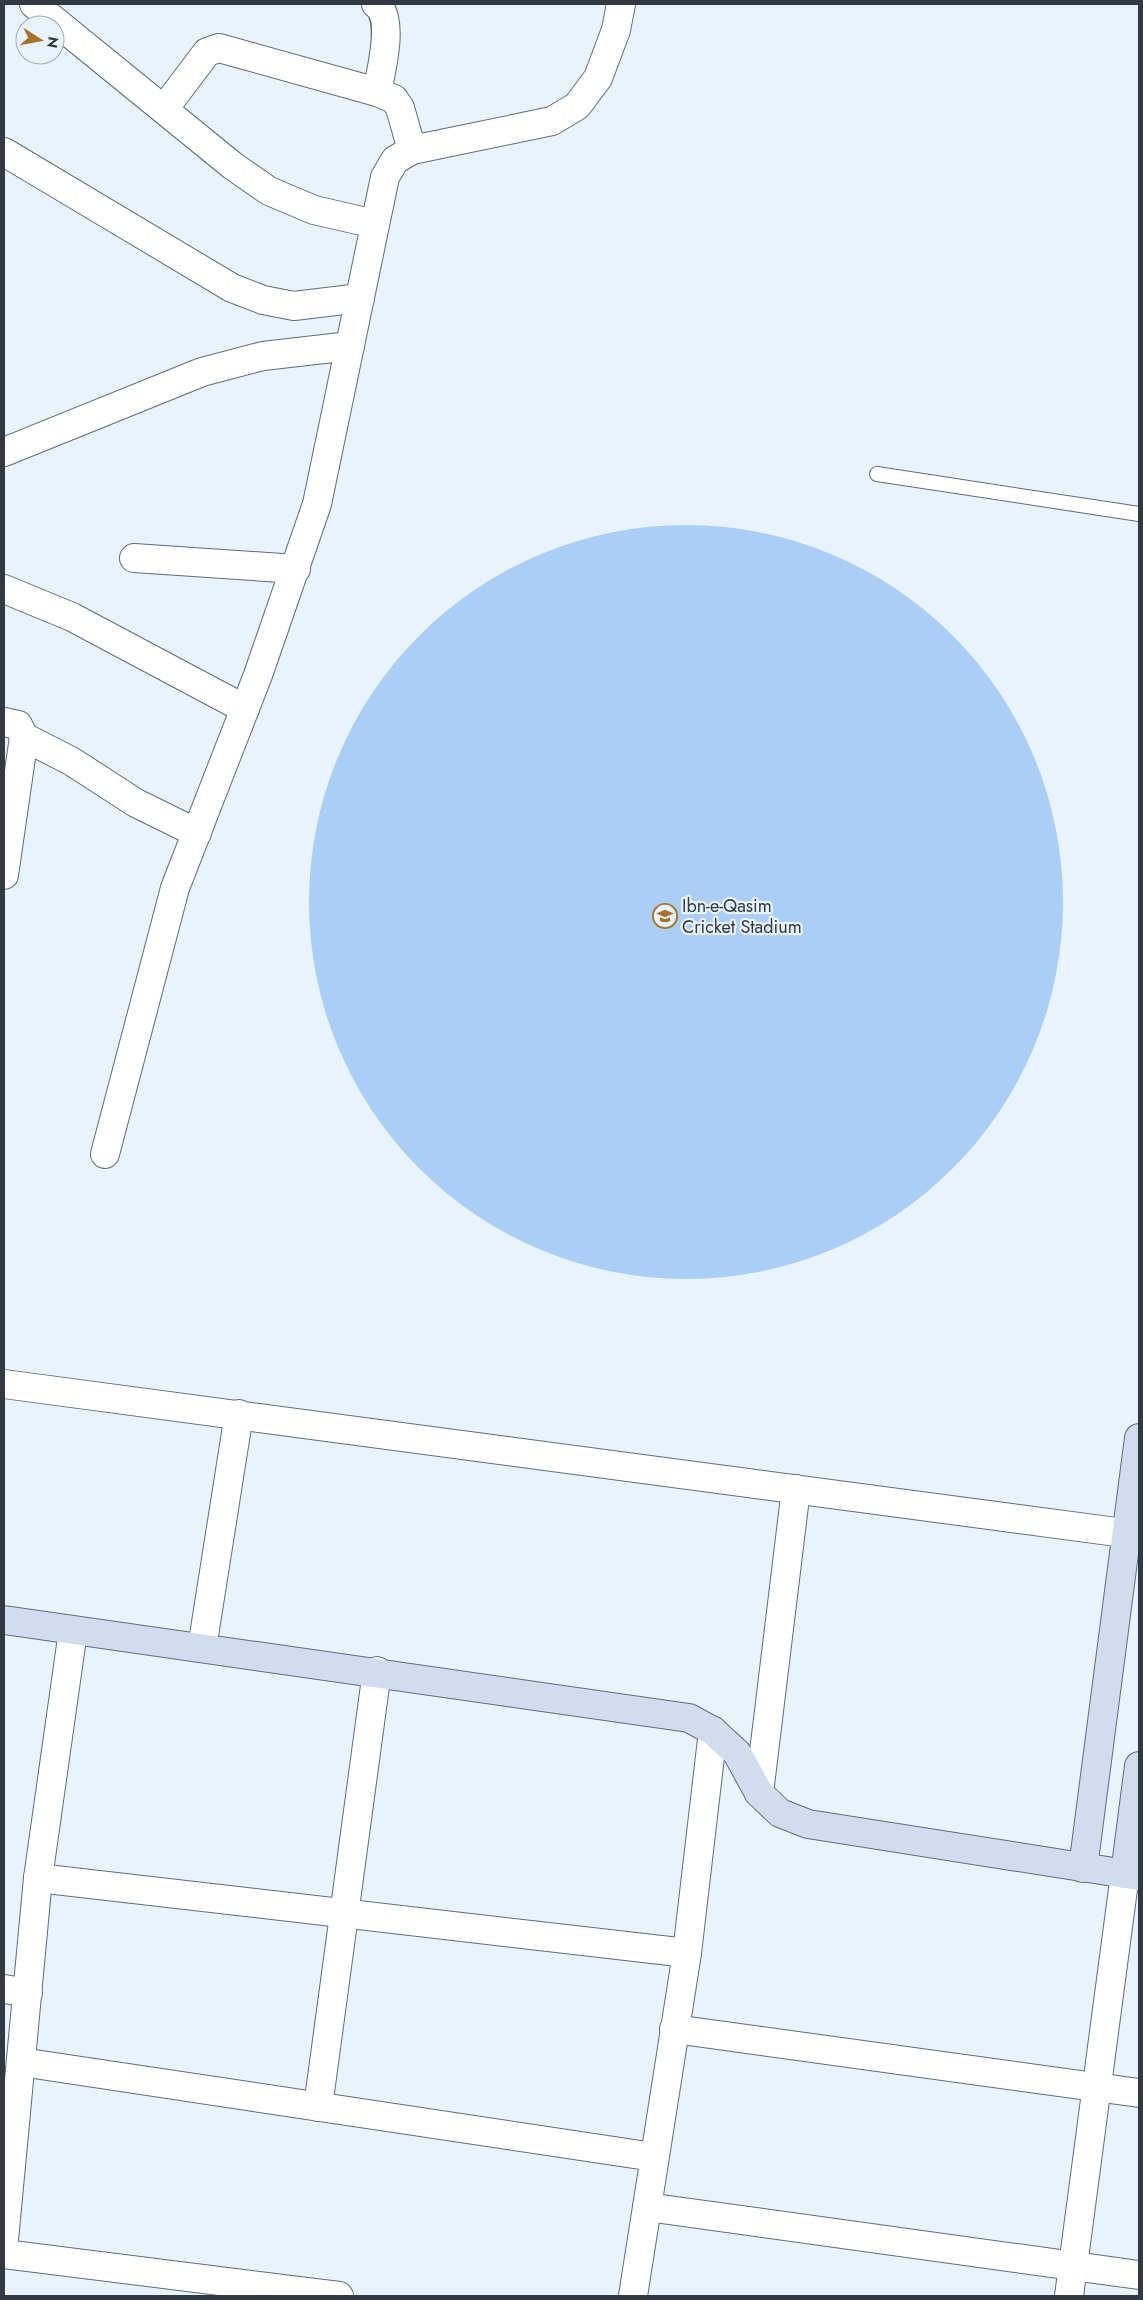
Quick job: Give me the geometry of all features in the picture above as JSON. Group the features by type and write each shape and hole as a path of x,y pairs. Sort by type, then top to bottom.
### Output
{"street":[{"path":"34,4 233,166 269,191 314,210 375,224"},
{"path":"376,4 386,15 385,53 378,92"},
{"path":"105,1154 175,888 245,710 296,569 317,504 385,177 395,160 412,150 552,121 578,106 598,78 616,30 621,4"},
{"path":"164,109 207,52 219,48 378,92 394,100 400,108 412,150"},
{"path":"4,152 232,288 263,300 294,306 360,298"},
{"path":"4,452 202,372 263,356 350,346"},
{"path":"134,558 296,569"},
{"path":"4,589 72,617 245,710"},
{"path":"4,875 14,729 71,761 136,803 197,833"},
{"path":"4,1384 796,1488 1133,1535"},
{"path":"202,1648 239,1414"},
{"path":"1083,1868 1133,1535 1139,1438"},
{"path":"759,1793 796,1488"},
{"path":"4,1620 377,1671 689,1718 712,1731 737,1753 759,1793 780,1813 808,1824 1132,1875"},
{"path":"4,2240 21,2062 16,1991 38,1878 74,1631"},
{"path":"318,2107 377,1671"},
{"path":"633,2296 687,1953 712,1731"},
{"path":"1069,2296 1095,2087 1132,1875 1139,1766"},
{"path":"38,1878 687,1953"},
{"path":"674,2028 1139,2093"},
{"path":"21,2062 654,2157"},
{"path":"646,2207 1139,2275"},
{"path":"4,2254 339,2296"}],"lane":[{"path":"877,474 1139,514"}],"shaded area":[{"path":"686,525 760,532 795,541 830,554 864,570 895,589 925,611 952,636 977,663 999,693 1018,724 1034,758 1047,793 1056,828 1063,902 1056,976 1047,1011 1034,1046 1018,1080 999,1111 977,1141 952,1168 925,1193 895,1215 864,1234 830,1250 795,1263 760,1272 686,1279 612,1272 577,1263 542,1250 508,1234 477,1215 447,1193 420,1168 395,1141 373,1111 354,1080 338,1046 325,1011 316,976 309,902 316,828 325,793 338,758 354,724 373,693 395,663 420,636 447,611 477,589 508,570 542,554 577,541 612,532"}],"place":[{"name":"Ibn-e-Qasim Cricket Stadium","path":"665,916"}]}
